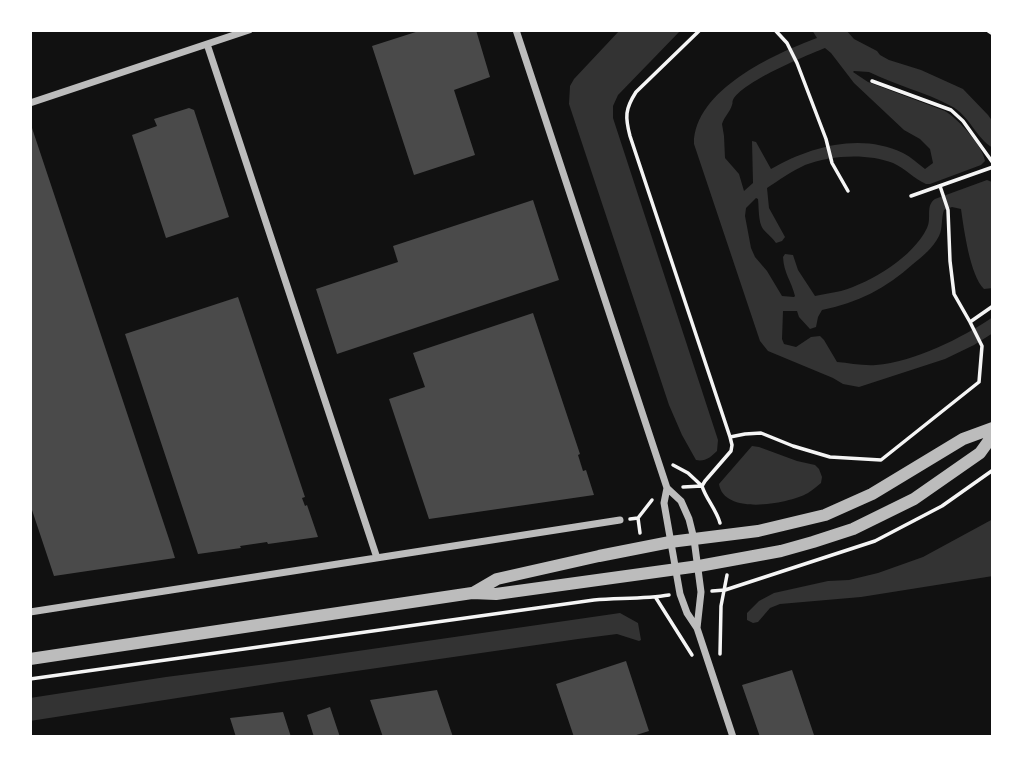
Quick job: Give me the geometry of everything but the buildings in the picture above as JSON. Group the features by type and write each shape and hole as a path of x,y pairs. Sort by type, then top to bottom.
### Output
{"street":[{"path":"30,103 249,30"},
{"path":"516,30 667,488 664,503 680,594 687,613 697,628 733,737"},
{"path":"206,44 377,558"},
{"path":"472,593 497,579 599,556 670,542 758,531 824,515 899,479 963,439 993,428"},
{"path":"30,659 472,593 495,594 699,566 781,551 853,529 915,499 980,453 993,435"},
{"path":"667,488 681,501 694,539 701,592 697,628"},
{"path":"30,612 620,520"}],"path":[{"path":"700,30 636,92 626,114 627,125 732,445 731,451 702,486"},
{"path":"775,30 787,43 797,63 826,139 832,163 849,191"},
{"path":"987,30 993,34"},
{"path":"872,81 951,110 964,121 993,165 941,189 911,196"},
{"path":"730,437 761,433 830,457 881,460 979,382 982,346 954,294 948,210 941,189"},
{"path":"971,324 993,306"},
{"path":"660,466 674,465 702,486 718,517 723,535"},
{"path":"715,680 721,649 721,606 725,590"},
{"path":"656,598 697,660"}],"shaded area":[{"path":"620,30 681,30 618,95 613,106 613,118 718,440 717,451 702,460 696,460 669,405 569,104 570,86 574,79"},
{"path":"812,30 846,30 854,39 889,60 921,70 963,89 993,122 993,148 963,115 951,106 869,72 854,71 868,82 945,111 969,133 980,148 985,161 981,165 930,184 922,182 893,163 872,158 837,157 805,165 767,188 769,208 785,237 776,243 761,226 758,199 746,208 751,248 782,296 795,296 785,268 785,254 793,255 798,270 815,296 853,287 878,275 902,258 921,239 927,228 930,205 935,199 987,180 992,182 993,288 984,289 979,282 968,252 961,209 952,207 944,210 940,233 931,248 903,273 882,287 859,299 822,310 816,327 810,329 797,311 783,311 784,344 796,347 811,337 820,336 837,362 866,365 891,363 922,354 952,341 993,317 993,333 974,345 945,359 859,387 843,384 768,351 760,341 694,144 698,125 707,107 722,91 759,64 817,38","holes":["825,48 854,83 904,130 920,139 930,149 933,163 925,169 906,155 887,147 852,143 802,154 771,169 756,142 752,141 753,183 744,191 739,174 725,158 722,124 733,100 748,85 775,70"]},
{"path":"752,446 815,465 822,477 821,483 808,493 786,501 758,505 732,500 723,494 719,484"},
{"path":"993,519 993,576 861,597 780,604 770,608 758,622 747,620 747,613 759,601 774,593 878,573 923,557"},
{"path":"620,613 638,623 641,640 617,634 578,639 30,721 30,698"}]}
